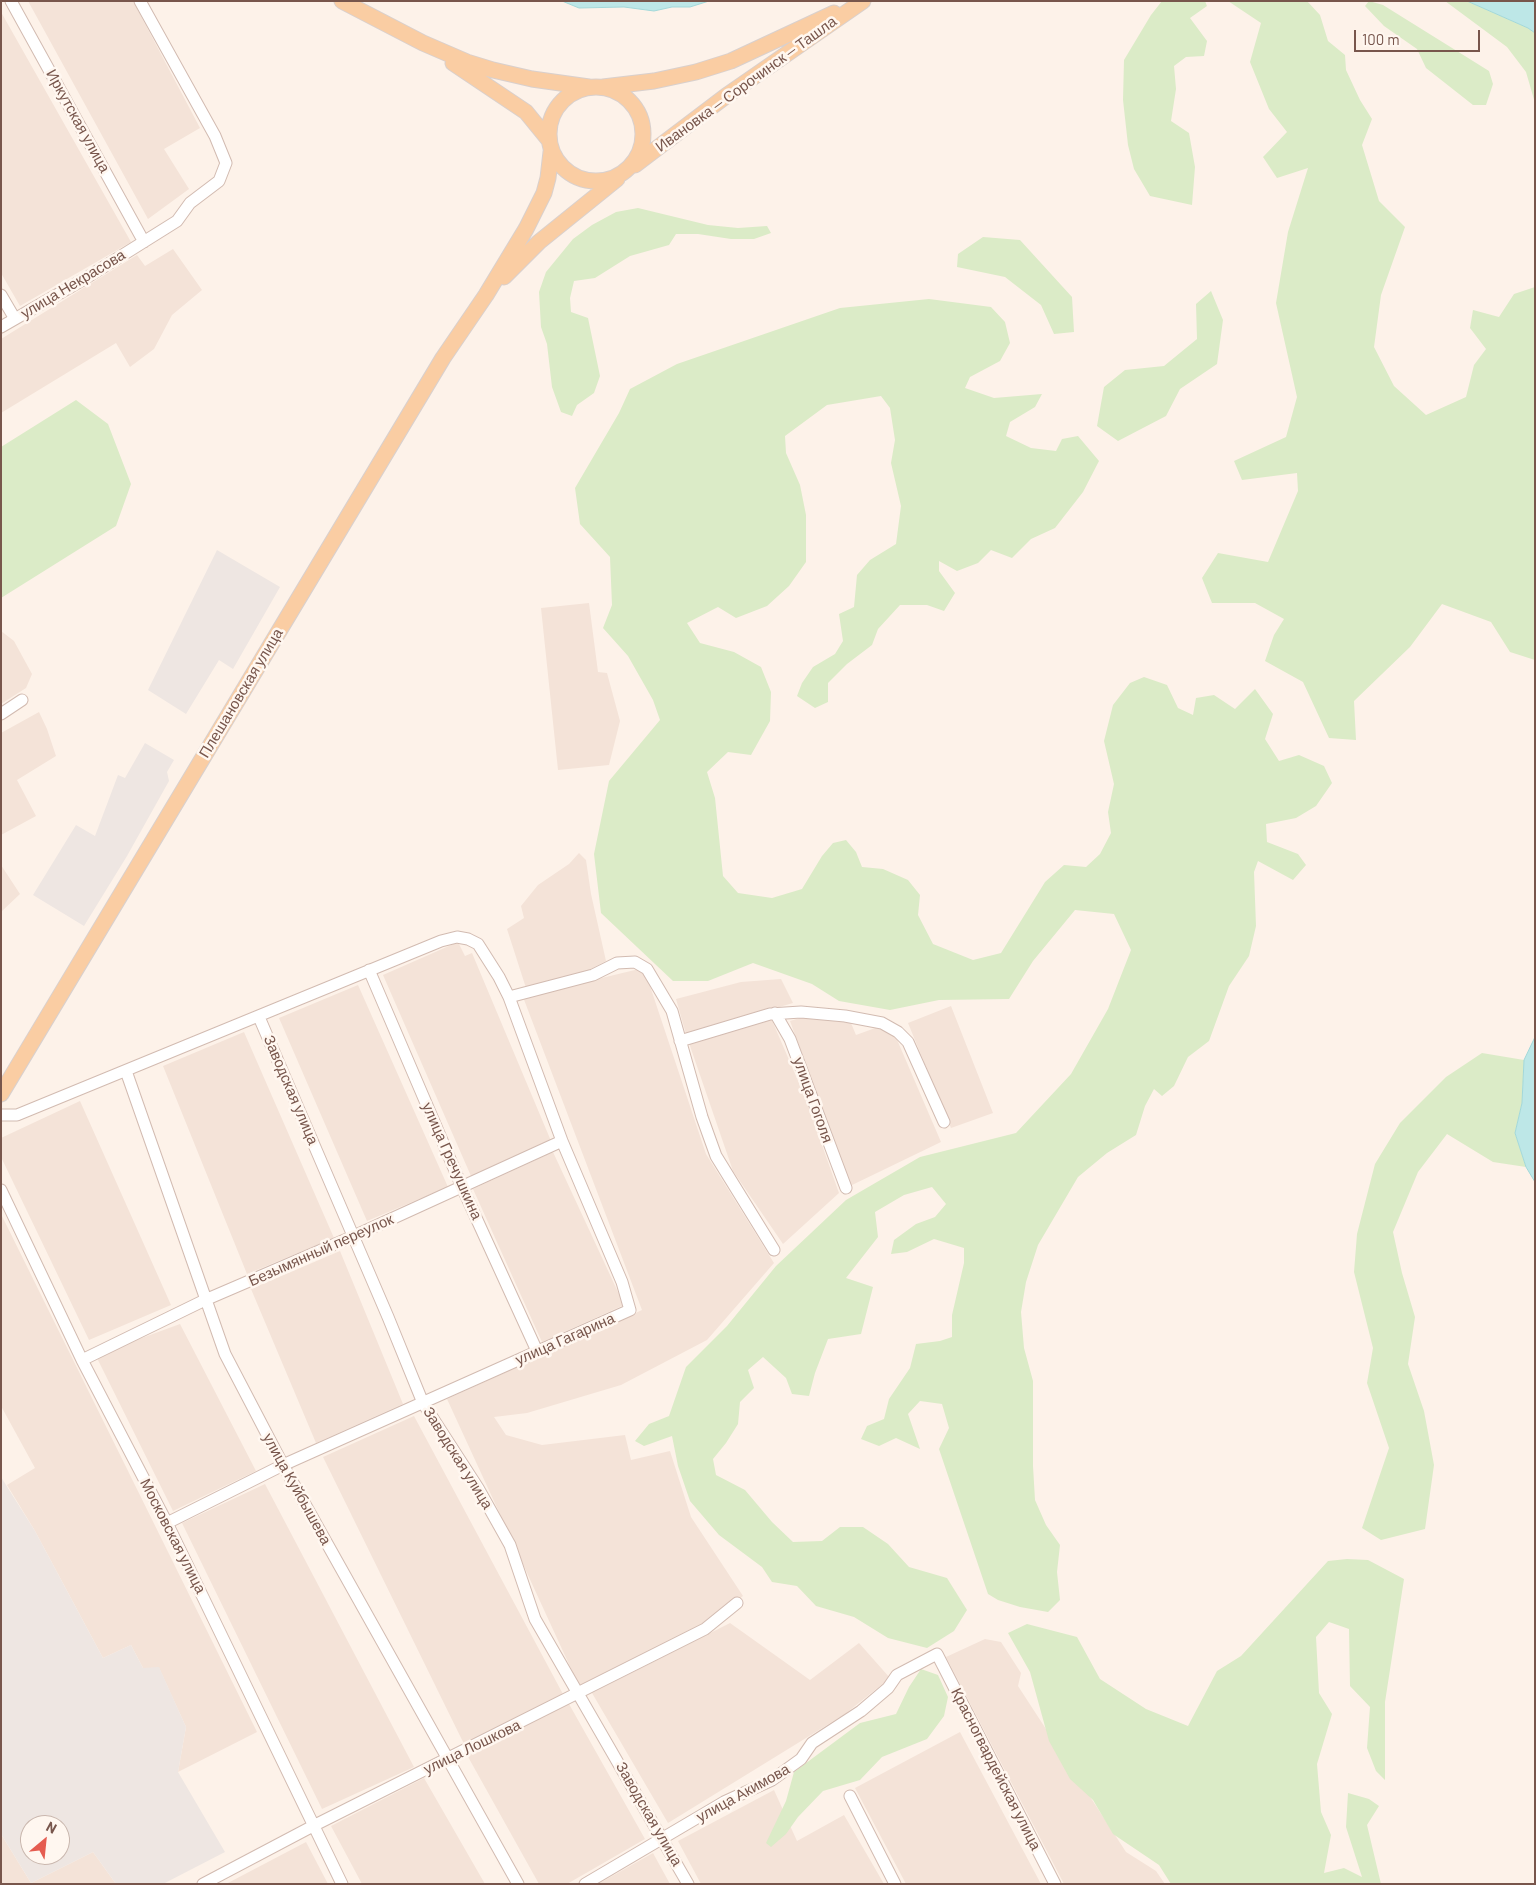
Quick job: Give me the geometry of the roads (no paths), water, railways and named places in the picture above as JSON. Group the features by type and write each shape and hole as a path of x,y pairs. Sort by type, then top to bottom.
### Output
{"main road":[{"path":"342,1 423,43 493,70 532,79 597,87"},
{"name":"Ивановка — Сорочинск — Ташла","path":"858,1 731,61 696,72 654,81 597,87 577,92 559,107 553,117 550,145 559,162 580,178 593,181 606,180 625,172 726,96 863,1"},
{"path":"423,43 526,112 550,145 548,178 544,193 526,230 486,295"},
{"name":"Ивановка — Сорочинск — Ташла","path":"597,87 616,93 628,100 636,109 641,120 642,144 625,172"},
{"path":"486,295 539,242 625,172"},
{"name":"Плешановская улица","path":"1,1094 438,366 486,295"}],"street":[{"name":"Иркутская улица","path":"11,1 144,242"},
{"name":"улица Некрасова","path":"1,326 177,221 190,203 220,180 226,163 215,136 140,1"},
{"path":"1,295 15,319"},
{"path":"1,714 22,700"},
{"name":"улица Гагарина","path":"167,1523 283,1466 630,1310 622,1282 562,1141 509,997 478,944 468,939 457,937 370,970"},
{"path":"509,997 593,976 618,963 635,962 647,969 672,1011 702,1117 716,1156 774,1250"},
{"path":"1,1115 17,1115 370,970"},
{"name":"улица Гречушкина","path":"370,970 462,1187 537,1351"},
{"path":"680,1041 775,1014 801,1012 845,1016 882,1023 898,1032 908,1042 944,1122"},
{"name":"улица Гоголя","path":"775,1014 790,1039 846,1188"},
{"name":"Заводская улица","path":"259,1017 354,1236 423,1403 478,1488 510,1545 535,1619 688,1884"},
{"name":"улица Куйбышева","path":"126,1071 225,1354 283,1466 518,1884"},
{"name":"Безымянный переулок","path":"82,1360 205,1300 354,1236 562,1141"},
{"name":"Московская улица","path":"1,1190 82,1360 167,1523 342,1884"},
{"name":"улица Лошкова","path":"203,1884 314,1826 706,1629 737,1603"},
{"name":"улица Акимова","path":"585,1884 724,1802 772,1780 801,1760 812,1743 862,1711 888,1688 897,1675 937,1654"},
{"name":"Красногвардейская улица","path":"937,1654 1055,1884"},
{"path":"850,1796 895,1884"}],"water":[{"path":"562,1 709,1 690,7 672,7 654,11 624,7 579,8"},
{"path":"1467,1 1535,1 1535,33 1528,28"},
{"path":"1535,1037 1535,1182 1526,1167 1515,1133 1522,1103 1524,1060"}]}
